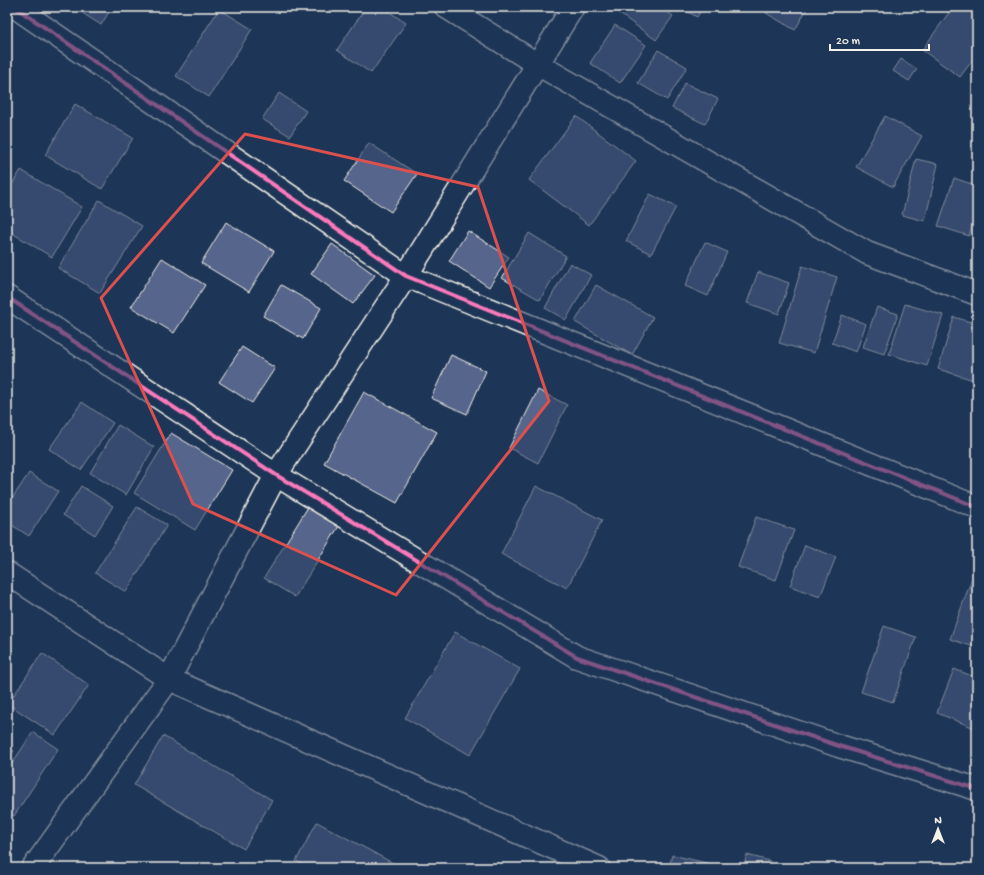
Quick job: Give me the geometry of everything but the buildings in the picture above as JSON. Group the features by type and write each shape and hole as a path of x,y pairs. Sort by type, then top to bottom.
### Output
{"street":[{"path":"15,7 406,276 977,507"},
{"path":"446,7 537,64 867,253 977,294"},
{"path":"33,868 168,679 276,475 406,276 573,7"},
{"path":"7,297 276,475 577,657 840,746 977,789"},
{"path":"7,573 168,679 599,868"}],"highlighted area":[{"path":"245,134 478,187 549,401 396,595 193,504 101,298"}],"cycle path":[{"path":"15,7 406,276 977,507"},
{"path":"7,297 276,475 577,657 839,746 977,789"}]}
